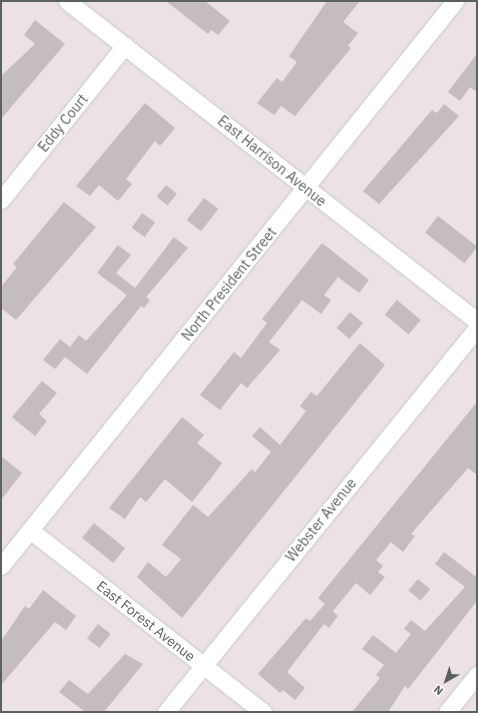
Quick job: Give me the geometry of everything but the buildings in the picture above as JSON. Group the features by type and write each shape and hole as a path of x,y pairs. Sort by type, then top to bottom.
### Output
{"street":[{"name":"East Harrison Avenue","path":"67,1 477,321"},
{"name":"North President Street","path":"1,566 6,548 30,530 455,1"},
{"name":"Eddy Court","path":"1,200 125,45"},
{"name":"Webster Avenue","path":"166,712 477,328"},
{"name":"East Forest Avenue","path":"30,530 263,712"},
{"path":"447,712 477,674"}]}
